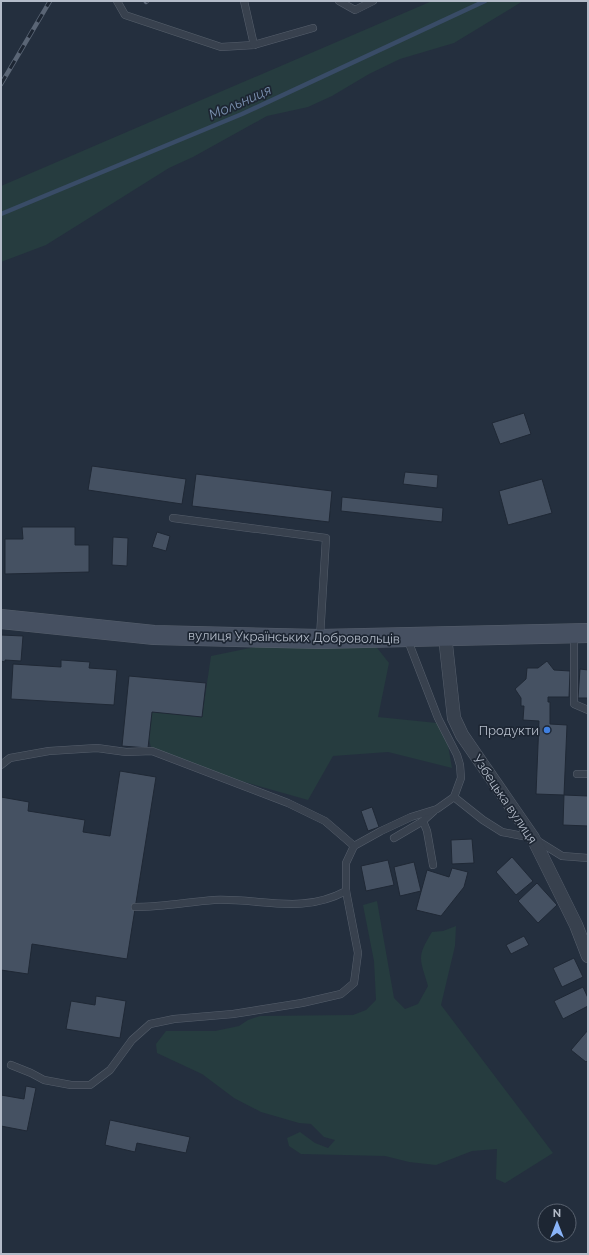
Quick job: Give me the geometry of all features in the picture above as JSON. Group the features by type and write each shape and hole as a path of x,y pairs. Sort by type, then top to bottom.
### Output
{"street":[{"name":"вулиця Українських Добровольців","path":"1,619 154,635 320,639 581,633"},
{"name":"Узбецька вулиця","path":"445,636 454,718 462,735 533,838 582,928 588,956"}],"lane":[{"path":"116,1 125,15 221,47 254,45 313,28"},
{"path":"244,1 254,45"},
{"path":"339,1 356,10 373,1"},
{"path":"173,518 326,538 320,639"},
{"path":"581,633 574,704 588,710"},
{"path":"394,838 423,821 454,797 461,778 460,765 438,718 407,638"},
{"path":"1,765 10,758 49,751 96,748 126,752 152,751 288,803 325,821 354,846"},
{"path":"577,774 588,774"},
{"path":"454,797 502,832 533,838 562,856 588,858"},
{"path":"11,1065 32,1073 44,1080 71,1085 90,1085 110,1070 132,1040 150,1024 174,1019 232,1014 341,994 354,983 357,966 358,953 346,891 346,863 354,846 393,825 437,809"},
{"path":"423,821 427,831 433,865"},
{"path":"135,906 157,906 214,900 252,901 294,905 331,899 346,891"}],"green space":[{"path":"432,1 523,1 454,43 400,59 369,74 332,96 308,107 267,116 193,157 169,168 46,245 1,262 1,186"},
{"path":"374,644 389,663 378,717 437,723 448,745 452,768 388,752 333,756 308,800 202,770 152,751 149,740 152,712 202,717 211,656 259,646"},
{"path":"377,901 394,998 405,1009 418,1004 428,986 421,958 424,947 432,932 443,931 456,926 455,946 441,1005 553,1153 505,1183 496,1179 497,1149 472,1151 436,1165 409,1162 385,1156 301,1154 289,1146 287,1138 300,1132 315,1143 328,1148 335,1140 324,1137 311,1124 299,1123 261,1112 234,1098 202,1074 157,1053 156,1044 166,1031 215,1031 239,1026 248,1020 260,1016 353,1015 366,1010 376,1000 374,961 363,905"}],"building":[{"path":"524,413 531,434 500,444 492,423"},
{"path":"92,466 186,479 182,504 88,490"},
{"path":"405,472 438,475 437,488 403,484"},
{"path":"196,474 332,491 329,522 192,506"},
{"path":"542,479 552,513 508,525 499,491"},
{"path":"342,497 443,508 442,522 341,511"},
{"path":"22,527 75,527 75,545 89,545 89,572 5,574 5,539 23,539"},
{"path":"157,532 170,536 166,551 152,547"},
{"path":"113,537 128,538 127,566 112,565"},
{"path":"1,635 23,636 21,661 1,661"},
{"path":"61,660 90,662 89,668 117,670 114,705 11,699 13,664 61,667"},
{"path":"547,661 554,670 570,671 569,697 548,697 548,702 550,702 550,724 567,725 564,795 536,794 539,721 523,720 524,706 521,706 521,698 515,689 526,679 527,668 538,668"},
{"path":"580,669 588,670 588,698 578,698"},
{"path":"129,676 206,683 202,717 152,712 148,748 122,746"},
{"path":"120,771 156,777 127,959 32,944 28,974 1,970 1,797 29,802 28,811 85,820 83,832 110,836"},
{"path":"564,795 588,796 588,826 563,825"},
{"path":"372,807 379,827 368,831 361,811"},
{"path":"472,839 474,863 452,864 451,840"},
{"path":"512,857 533,881 516,895 496,872"},
{"path":"388,860 394,885 366,891 361,866"},
{"path":"414,862 421,891 400,896 394,867"},
{"path":"452,868 468,872 464,887 441,916 416,910 427,870 449,877"},
{"path":"537,883 557,905 538,923 518,901"},
{"path":"524,936 529,945 511,954 506,945"},
{"path":"574,958 583,977 562,987 553,968"},
{"path":"583,987 588,998 588,1006 563,1019 554,1001"},
{"path":"96,996 126,1001 120,1038 66,1029 71,1001 95,1005"},
{"path":"588,1030 588,1060 586,1062 571,1050"},
{"path":"26,1086 36,1088 27,1131 1,1126 1,1095 24,1099"},
{"path":"110,1120 190,1137 186,1153 137,1143 135,1152 105,1145"}],"waterway":[{"name":"Мольниця","path":"1,214 242,114 485,1"}],"railway":[{"path":"1,84 50,1"}],"place":[{"name":"Продукти","path":"547,730"}]}
